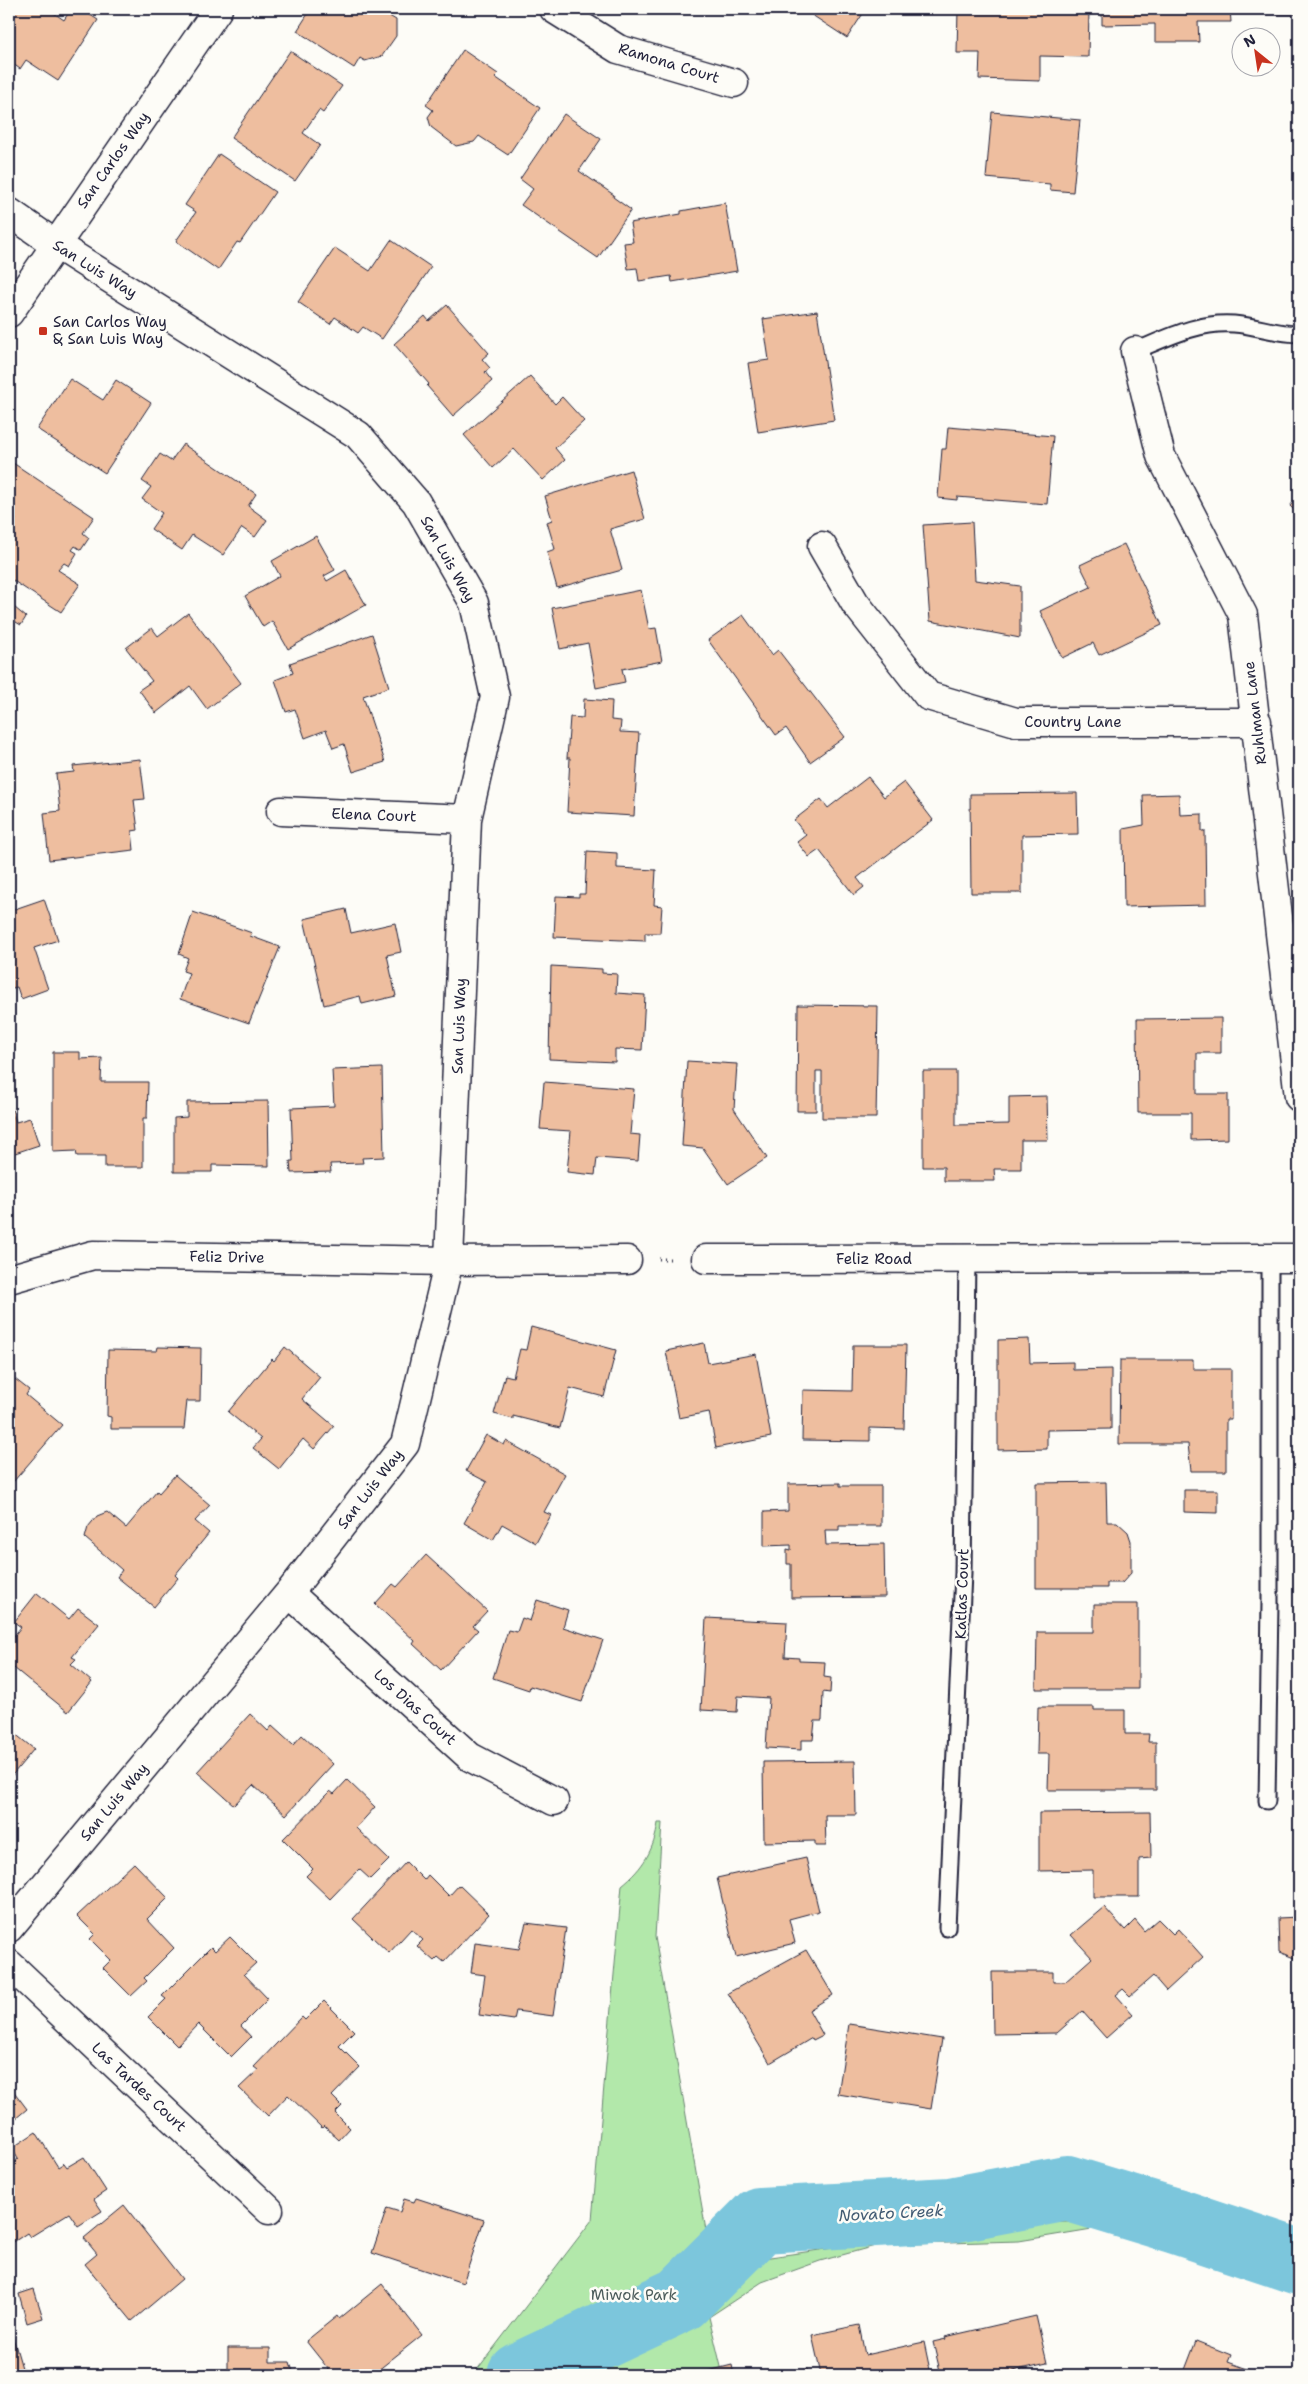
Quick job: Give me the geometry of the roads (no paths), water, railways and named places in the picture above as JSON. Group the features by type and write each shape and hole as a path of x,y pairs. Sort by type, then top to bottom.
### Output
{"street":[{"name":"San Carlos Way","path":"9,313 218,9"},
{"name":"Ramona Court","path":"554,9 618,49 734,83"},
{"name":"San Luis Way","path":"9,212 55,244 358,435 416,502 474,603 494,696 467,819 449,1261 405,1444 289,1593 9,1928"},
{"name":"Ruhlman Lane","path":"1135,351 1161,456 1243,615 1257,722 1299,1097"},
{"name":"Country Lane","path":"822,546 855,603 928,696 1016,722 1257,722"},
{"name":"Elena Court","path":"281,811 467,819"},
{"name":"Feliz Drive","path":"9,1279 94,1254 449,1261"},
{"name":"Feliz Road","path":"706,1259 1299,1258"},
{"path":"449,1261 627,1260"},
{"name":"Los Dias Court","path":"289,1593 470,1758 554,1801"},
{"name":"Las Tardes Court","path":"9,1964 269,2210"}],"lane":[{"path":"1135,351 1204,325 1235,324 1283,334 1299,334"},
{"path":"1267,1801 1270,1603 1270,1257"},
{"name":"Katlas Court","path":"947,1928 963,1572 967,1259"}],"waterway":[{"name":"Novato Creek","path":"520,2375 681,2299 760,2220 951,2210 1067,2188 1176,2221 1299,2262"}],"place":[{"name":"San Carlos Way & San Luis Way","path":"43,331"}],"park label":[{"name":"Miwok Park","path":"634,2295"}]}
